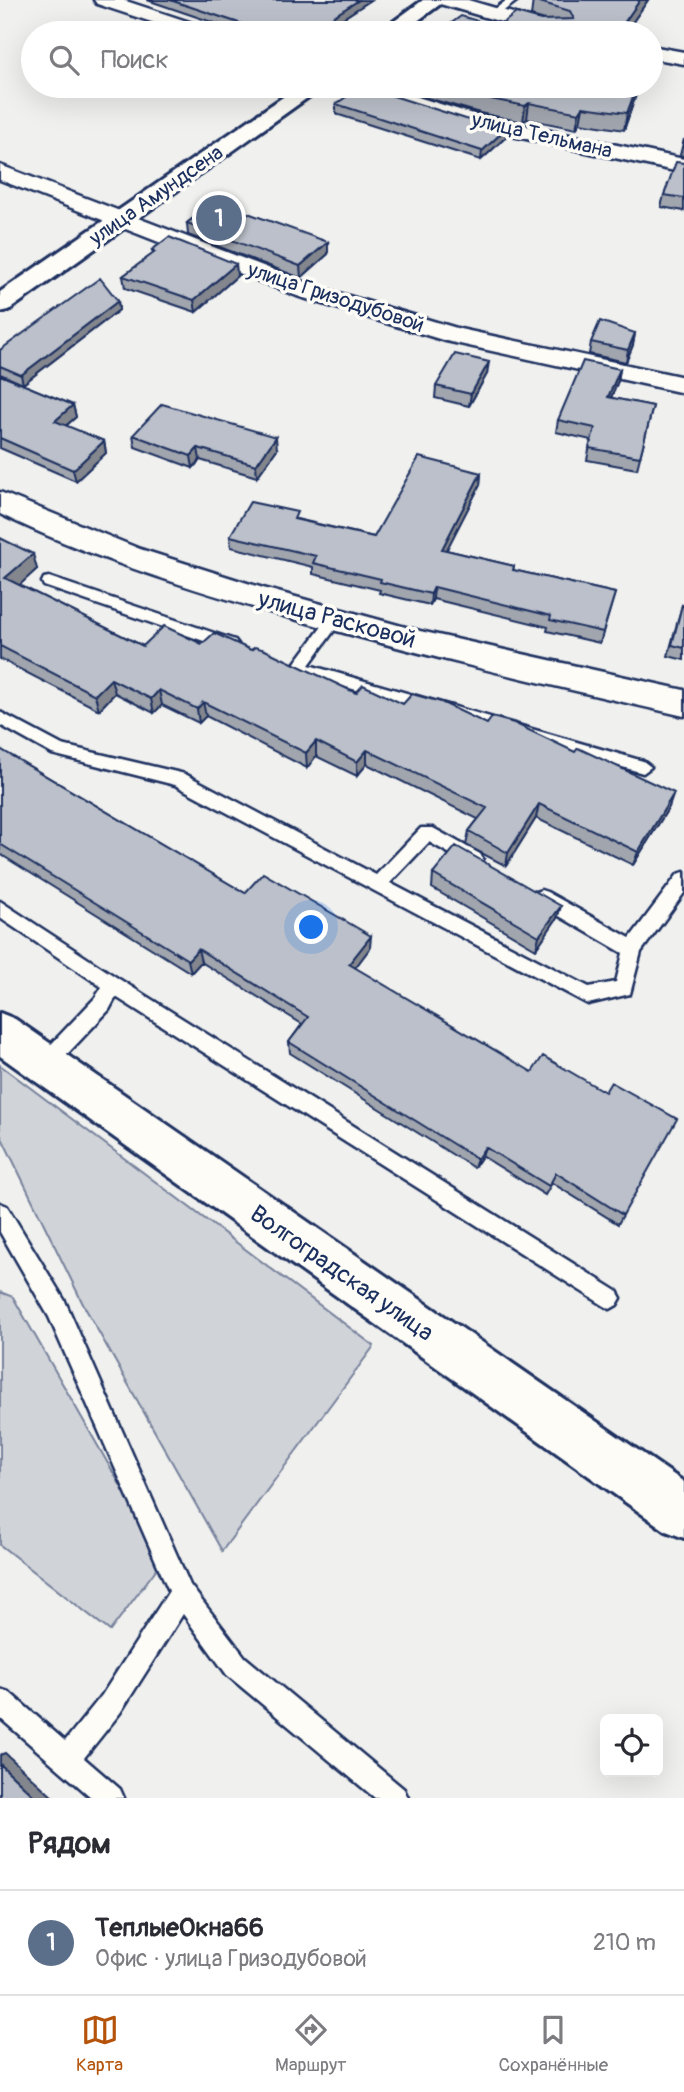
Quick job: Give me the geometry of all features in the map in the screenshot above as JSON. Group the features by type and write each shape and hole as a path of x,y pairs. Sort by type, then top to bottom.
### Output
{"main road":[{"path":"405,21 436,0"},
{"name":"улица Амундсена","path":"0,304 296,98"},
{"name":"Волгоградская улица","path":"0,1032 684,1513"}],"street":[{"path":"104,0 168,21"},
{"path":"447,0 518,21"},
{"path":"663,54 684,58"},
{"name":"улица Тельмана","path":"400,98 474,121 684,166"},
{"name":"улица Гризодубовой","path":"0,172 306,291 455,336 684,385"},
{"name":"улица Расковой","path":"0,502 37,520 186,577 334,621 509,665 684,703"}],"lane":[{"path":"494,14 513,0"},
{"path":"49,582 247,650"},
{"path":"334,621 293,666 643,767"},
{"path":"0,718 58,750 179,779 588,996 624,988 633,949 684,879"},
{"path":"379,883 427,833 487,867"},
{"path":"524,887 633,949"},
{"path":"0,908 113,985 610,1298"},
{"path":"46,1063 102,1004 113,985"},
{"path":"2,1221 57,1309 182,1593 236,1666 395,1798"},
{"path":"68,1758 111,1704 182,1593"},
{"path":"0,1701 111,1798"}],"shaded area":[{"path":"0,1065 374,1346 222,1551 83,1304 0,1134"},
{"path":"0,1292 13,1297 163,1560 110,1631 0,1545"}],"building":[{"path":"170,0 359,0 326,21 233,21"},
{"path":"533,0 640,0 625,21 506,21 516,13 541,20 574,19 570,11"},
{"path":"461,16 478,21 454,21"},
{"path":"345,98 400,98 466,119 507,128 482,151 336,104"},
{"path":"486,98 633,98 627,113 583,107 579,113 529,103 525,106"},
{"path":"676,162 684,163 684,198 664,195"},
{"path":"209,199 328,242 300,266 187,223 213,203"},
{"path":"169,237 236,264 194,300 123,276 155,252 152,250"},
{"path":"100,278 118,301 21,375 0,366 0,350"},
{"path":"600,321 635,333 628,350 591,342"},
{"path":"455,354 489,362 471,394 436,386"},
{"path":"583,361 620,369 608,397 653,406 640,457 589,448 595,428 558,420"},
{"path":"0,375 73,405 55,421 104,441 73,470 0,438"},
{"path":"162,404 276,437 256,465 198,448 191,456 133,435"},
{"path":"419,457 481,473 442,549 514,566 513,570 615,593 603,632 434,587 431,594 380,582 381,579 313,563 316,556 230,536 250,502 297,512 294,519 374,537"},
{"path":"0,538 33,554 5,578 143,646 164,626 202,644 214,633 251,650 255,647 265,650 356,693 363,685 403,704 412,694 441,702 487,724 492,717 514,723 575,752 578,748 674,793 638,852 539,804 508,853 469,831 487,808 367,750 357,762 316,741 306,753 203,702 197,709 159,690 151,699 111,679 95,695 0,646"},
{"path":"682,605 684,606 684,648 672,645"},
{"path":"0,749 245,893 263,873 371,936 349,964 532,1072 543,1056 605,1092 611,1082 677,1119 623,1215 556,1173 549,1186 485,1147 477,1159 289,1042 308,1017 198,949 188,960 0,844"},
{"path":"456,846 561,906 539,936 433,874"},
{"path":"0,1764 36,1798 0,1798"}],"place":[{"name":"ТеплыеОкна66","path":"219,218"}]}
